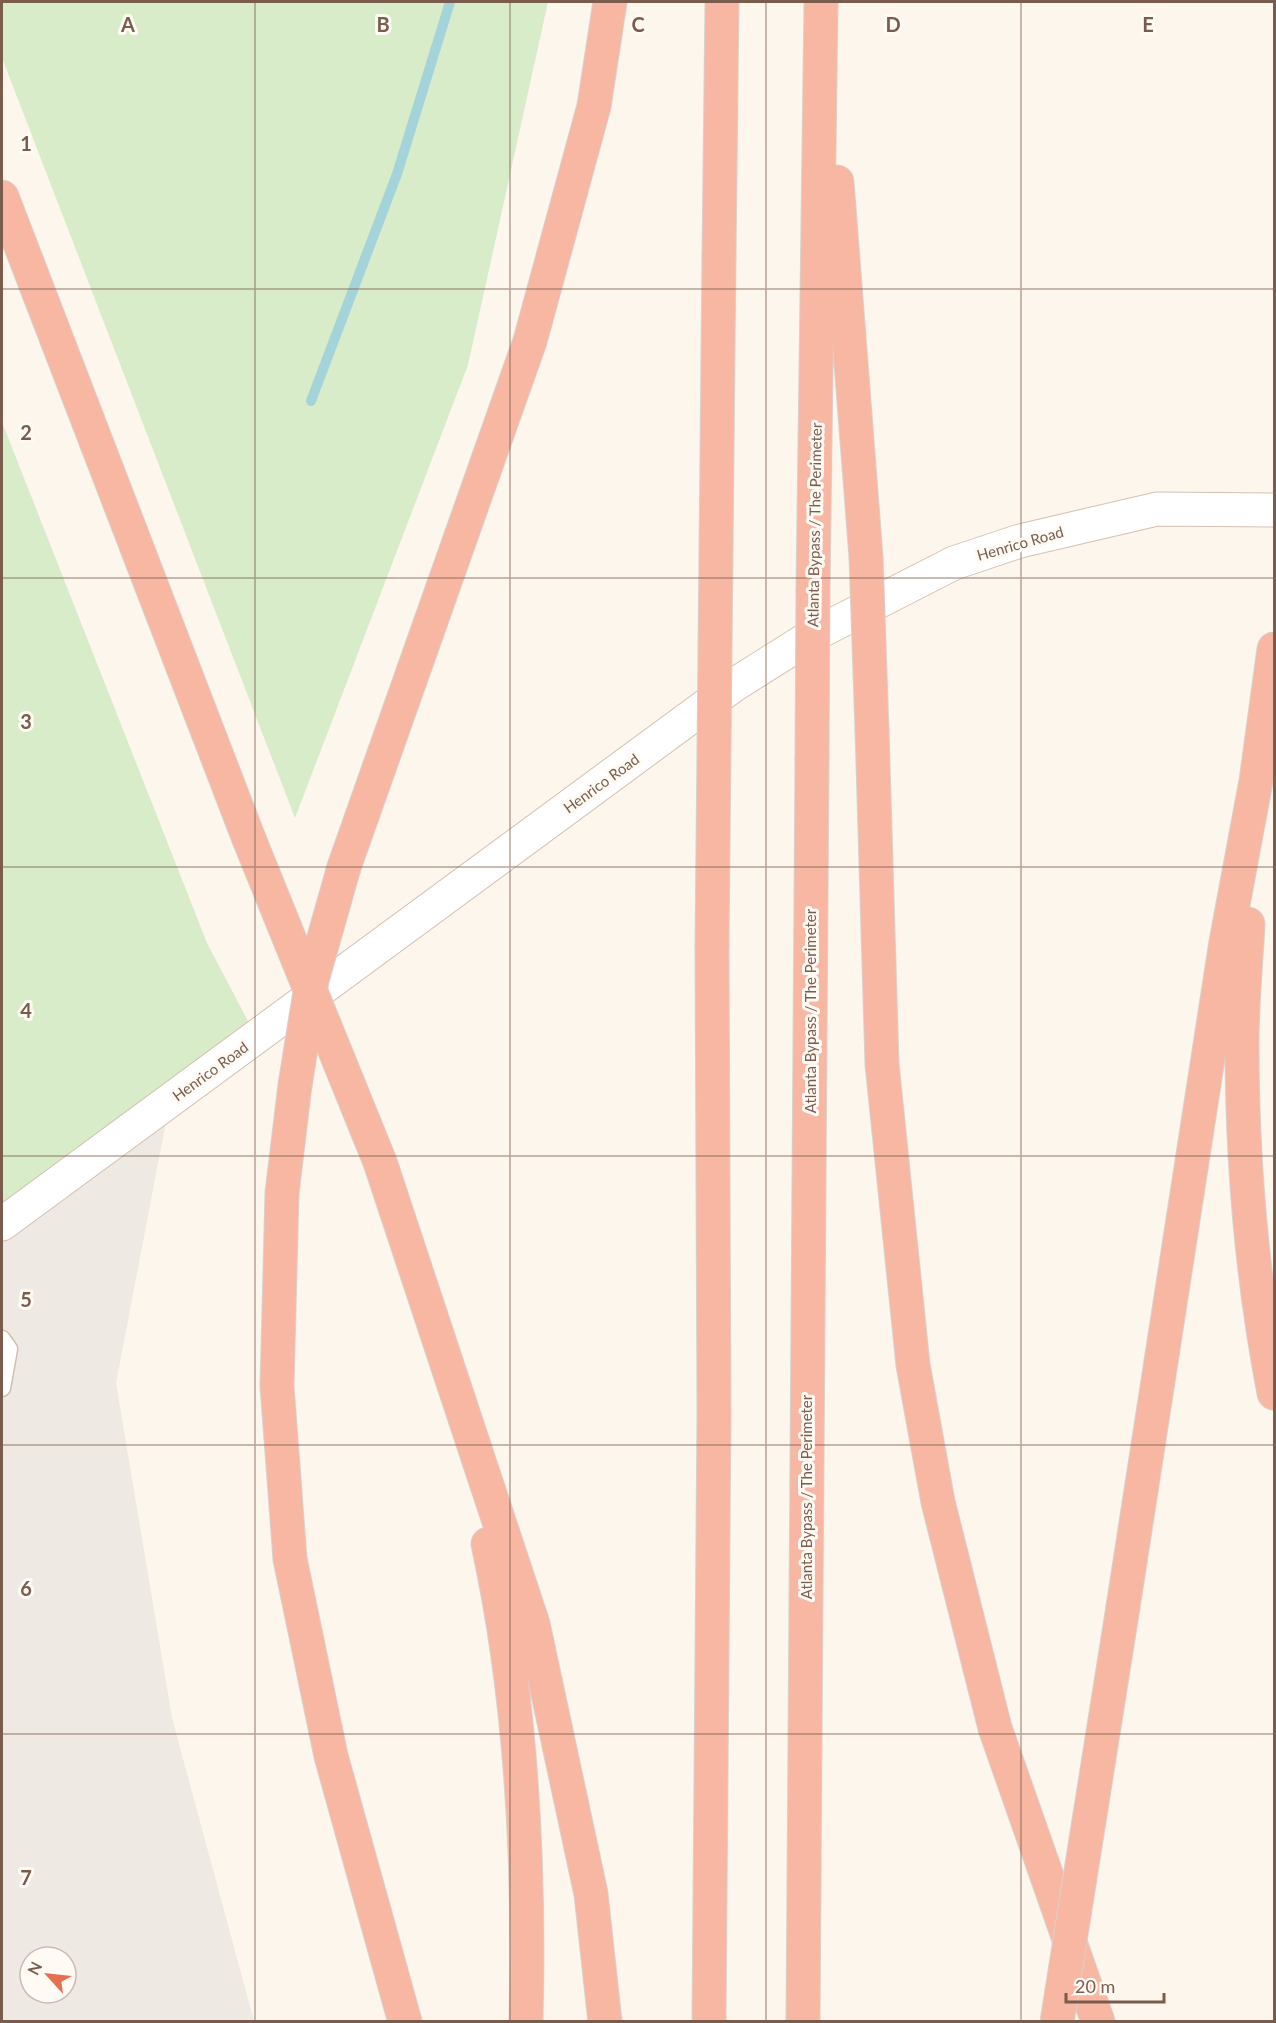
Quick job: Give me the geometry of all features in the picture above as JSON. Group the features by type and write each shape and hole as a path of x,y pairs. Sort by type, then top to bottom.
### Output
{"highway":[{"path":"405,2022 331,1756 290,1559 277,1386 282,1193 295,1085 312,980 344,867 530,341 594,106 610,2"},
{"path":"709,2022 714,1413 712,946 722,2"},
{"path":"821,4 846,283 866,557 882,1064 913,1365 938,1502 994,1728 1098,2022"},
{"name":"Atlanta Bypass / The Perimeter","path":"803,2022 813,590 821,4"},
{"path":"2,197 249,839 380,1162 450,1370 533,1624 591,1894 605,2022"},
{"path":"1058,2022 1226,942 1256,781 1274,650"},
{"path":"1256,781 1242,1041 1244,1130 1249,1213 1275,1393"},
{"path":"450,1370 494,1571 510,1677 525,1847 525,2022"}],"street":[{"name":"Henrico Road","path":"2,1224 734,685 815,634 954,563 1020,541 1157,509 1275,510"}],"lane":[{"path":"2,1339 9,1349 2,1388"}],"shaded area":[{"path":"174,1080 116,1383 172,1718 254,2021 2,2022 2,1224"}],"green space":[{"path":"2,2 548,2 468,365 295,818 2,58"},
{"path":"2,422 207,943 249,1023 2,1224"}],"waterway":[{"path":"311,401 397,174 450,2"}]}
